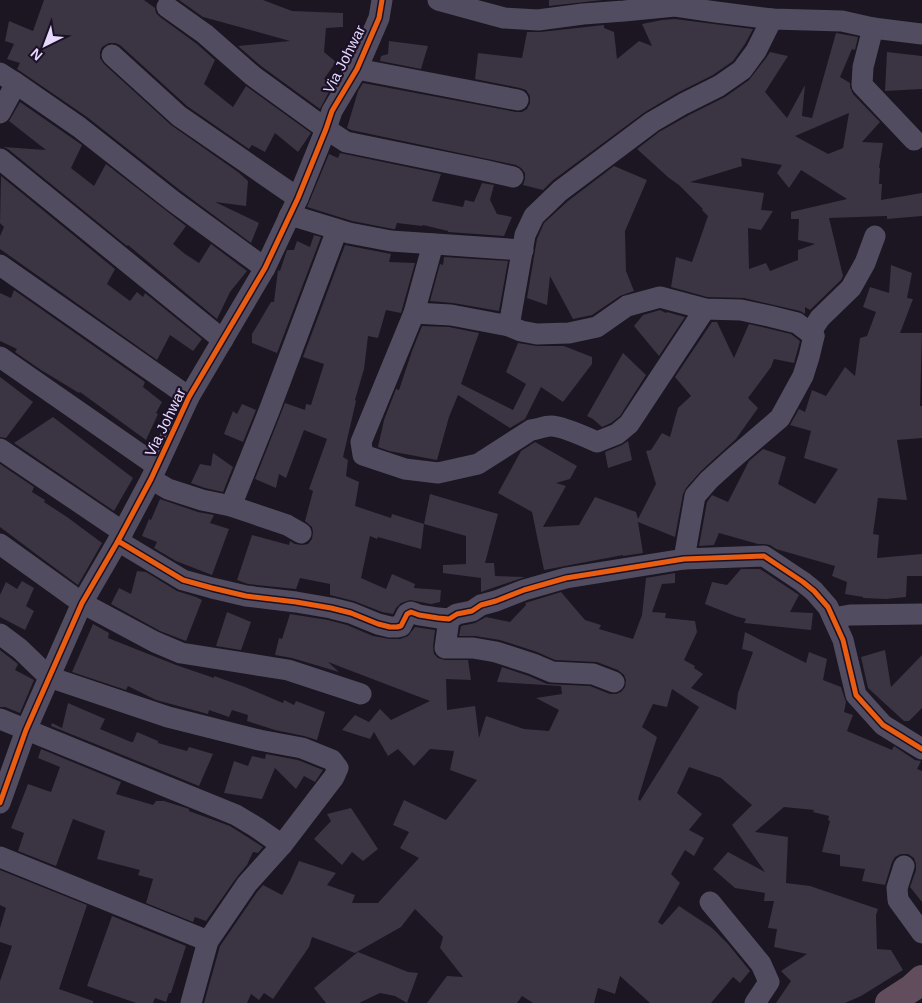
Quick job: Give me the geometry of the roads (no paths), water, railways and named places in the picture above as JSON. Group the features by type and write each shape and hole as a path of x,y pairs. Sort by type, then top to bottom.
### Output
{"highway":[{"path":"889,1003 922,979"}],"street":[{"name":"Via Johwar","path":"0,803 26,730 82,603 120,537 154,472 189,397 265,268 293,207 326,129 332,110 357,69 379,18 382,0"},
{"path":"438,0 504,18 538,20 675,6 772,19 842,21 873,28 922,34"},
{"path":"167,7 205,34 253,76 346,142 513,177"},
{"path":"510,326 525,235 534,216 560,191 652,122 719,86 742,70 756,51 772,19"},
{"path":"873,28 863,67 862,85 914,140"},
{"path":"112,55 180,116 293,207 300,218 337,230 391,241 522,250"},
{"path":"357,69 518,100"},
{"path":"0,113 12,91 7,77"},
{"path":"7,77 80,127 172,201 265,268"},
{"path":"0,159 223,340"},
{"path":"231,506 337,230"},
{"path":"814,336 810,333 820,318 851,288 866,263 875,236"},
{"path":"433,244 414,313 361,442 363,455 405,469 438,473 478,464 531,430 552,426 597,442 616,434 629,424 705,309"},
{"path":"0,265 189,397"},
{"path":"414,313 450,316 510,326 520,331 537,334 569,333 597,327 627,306 660,297 705,309 741,310 797,323 814,336"},
{"path":"684,559 695,496 709,480 780,418 803,376 814,336"},
{"path":"0,357 154,472 168,489 202,500 231,506 287,525 302,533"},
{"path":"0,449 120,537 183,580 246,596 331,608 390,627 401,626 407,614 411,612 449,619 457,614 472,611 481,605 566,578 684,559 764,556 803,582 828,607 843,640 856,695 882,725 922,749"},
{"path":"0,544 82,603 155,642 181,653 288,670 361,694"},
{"path":"833,618 850,615 922,614"},
{"path":"449,619 446,648 473,648 496,652 552,672 592,674 614,682"},
{"path":"0,634 20,648 49,677 168,717 259,740 302,748 332,760 338,768 334,777 282,845 247,884 208,941 191,1003"},
{"path":"0,719 236,815 282,845"},
{"path":"0,857 208,941"},
{"path":"904,866 897,888 898,900 922,933"},
{"path":"710,902 761,964 769,982 755,1003"}]}
